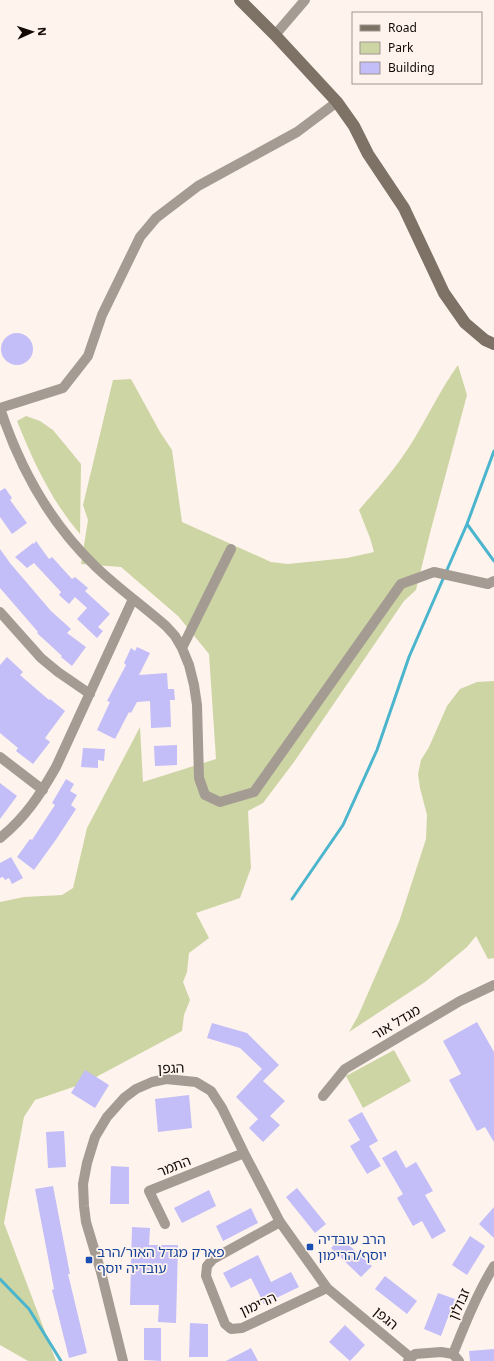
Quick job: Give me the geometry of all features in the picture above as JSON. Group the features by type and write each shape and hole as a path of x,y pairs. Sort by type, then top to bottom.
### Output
{"street":[{"path":"240,0 275,35 337,102 354,126 368,154 404,208 444,294 465,322 485,340 494,344"},
{"path":"275,35 305,0"},
{"path":"337,102 297,132 198,186 156,218 140,236 102,315 88,356 63,388 0,408 9,437 32,485 47,508 76,546 96,567 166,626 175,636 182,648 190,665 197,705 199,778 206,795 220,802 254,792 401,584 434,572 488,584 494,581"},
{"path":"182,648 231,549"},
{"path":"0,838 21,819 43,790 59,762 133,599"},
{"path":"0,612 23,640 42,658 58,672 90,694"},
{"path":"0,756 43,790"},
{"name":"מגדל אור","path":"323,1096 345,1069 460,1001 494,985"},
{"name":"הגפן","path":"123,1361 101,1272 86,1222 83,1184 87,1163 95,1137 106,1117 124,1098 136,1089 152,1082 166,1079 196,1082 210,1091 222,1108 280,1222 327,1288 409,1359"},
{"name":"התמר","path":"165,1224 149,1191 244,1153"},
{"name":"הרימון","path":"280,1222 212,1259 207,1266 206,1276 225,1324 231,1329 242,1328 327,1288"},
{"name":"זבולון","path":"456,1358 472,1309 494,1266"},
{"path":"409,1359 416,1354 442,1352 456,1358"}],"green space":[{"path":"458,365 467,395 416,590 404,601 294,762 263,803 248,811 251,868 240,898 196,913 209,938 189,953 187,972 183,982 190,1000 184,1015 182,1031 85,1083 35,1100 24,1117 4,1223 56,1361 28,1361 0,1345 0,902 24,897 62,895 73,888 87,828 140,727 143,782 216,759 209,654 178,616 121,567 81,564 88,520 83,505 113,380 131,379 160,432 172,450 182,522 271,562 288,564 347,558 374,552 359,510 405,453 445,384"},
{"path":"26,416 40,421 53,430 81,464 80,534 60,508 30,452 17,421"},
{"path":"494,681 494,958 488,959 476,936 467,947 425,982 349,1032 358,1016 399,922 426,839 427,815 418,774 421,760 429,747 447,706 460,689 477,682"},
{"path":"394,1050 411,1081 363,1108 346,1076"}],"building":[{"path":"17,333 23,334 30,340 33,349 32,355 26,362 17,365 11,364 4,358 1,349 2,343 8,336"},
{"path":"5,488 12,498 10,500 27,523 12,534 0,517 0,491"},
{"path":"36,541 49,559 52,557 72,579 75,577 88,588 85,591 110,614 98,627 103,631 97,638 77,619 87,608 75,597 69,604 59,595 61,592 34,563 27,568 15,557"},
{"path":"0,549 51,611 71,629 67,633 86,647 72,666 37,633 38,632 0,588"},
{"path":"137,647 150,653 139,675 167,673 168,689 174,689 175,700 170,700 171,727 151,728 150,701 137,702 131,713 129,712 115,739 97,730 110,702 107,701 126,665 124,663 131,648 135,651"},
{"path":"7,657 23,672 20,675 49,700 50,699 65,711 45,738 50,742 33,764 16,751 18,748 0,733 0,665"},
{"path":"177,745 177,765 155,766 154,746"},
{"path":"83,748 105,749 104,761 98,760 98,768 81,767"},
{"path":"66,779 74,784 70,791 77,795 71,805 76,809 34,870 17,857 30,839 32,840 55,805 52,803"},
{"path":"0,783 17,796 0,819"},
{"path":"11,857 23,878 12,884 9,878 5,880 3,877 0,878 0,863"},
{"path":"477,1022 494,1052 494,1142 485,1127 477,1131 449,1080 461,1074 443,1041"},
{"path":"212,1023 247,1033 279,1065 263,1081 285,1101 270,1116 280,1125 263,1142 249,1128 258,1119 236,1097 262,1069 240,1048 207,1038"},
{"path":"85,1070 109,1085 95,1108 71,1093"},
{"path":"189,1095 192,1128 158,1132 155,1099"},
{"path":"362,1112 378,1141 369,1146 381,1166 367,1174 350,1146 360,1140 348,1120"},
{"path":"64,1131 66,1167 48,1168 46,1132"},
{"path":"396,1150 406,1168 416,1162 433,1191 425,1195 446,1231 432,1239 422,1221 413,1226 397,1198 403,1194 382,1158"},
{"path":"111,1166 129,1167 129,1204 110,1204"},
{"path":"53,1186 70,1274 68,1274 87,1353 69,1358 52,1290 54,1289 35,1189"},
{"path":"297,1188 326,1224 315,1233 286,1197"},
{"path":"209,1190 216,1206 182,1223 174,1208"},
{"path":"494,1207 494,1238 479,1224"},
{"path":"251,1208 258,1223 223,1241 216,1226"},
{"path":"132,1227 150,1228 149,1245 178,1245 176,1323 158,1322 159,1305 130,1305"},
{"path":"470,1236 485,1246 467,1275 452,1265"},
{"path":"341,1238 372,1266 361,1277 331,1248"},
{"path":"258,1255 271,1282 291,1272 299,1287 264,1304 251,1278 231,1288 223,1273"},
{"path":"385,1276 417,1301 407,1314 375,1289"},
{"path":"438,1293 455,1299 441,1336 424,1329"},
{"path":"190,1323 208,1324 208,1357 189,1357"},
{"path":"345,1325 365,1345 350,1361 329,1342"},
{"path":"144,1328 161,1328 161,1361 144,1360"},
{"path":"251,1348 258,1361 226,1361"},
{"path":"494,1349 494,1361 470,1361 469,1351"}],"waterway":[{"path":"292,899 343,825 377,750 409,657 467,524 494,451"},
{"path":"467,524 494,561"},
{"path":"0,1279 29,1309 61,1361"}],"place":[{"name":"הרב עובדיה יוסף/הרימון","path":"310,1247"},
{"name":"פארק מגדל האור/הרב עובדיה יוסף","path":"89,1260"}]}
